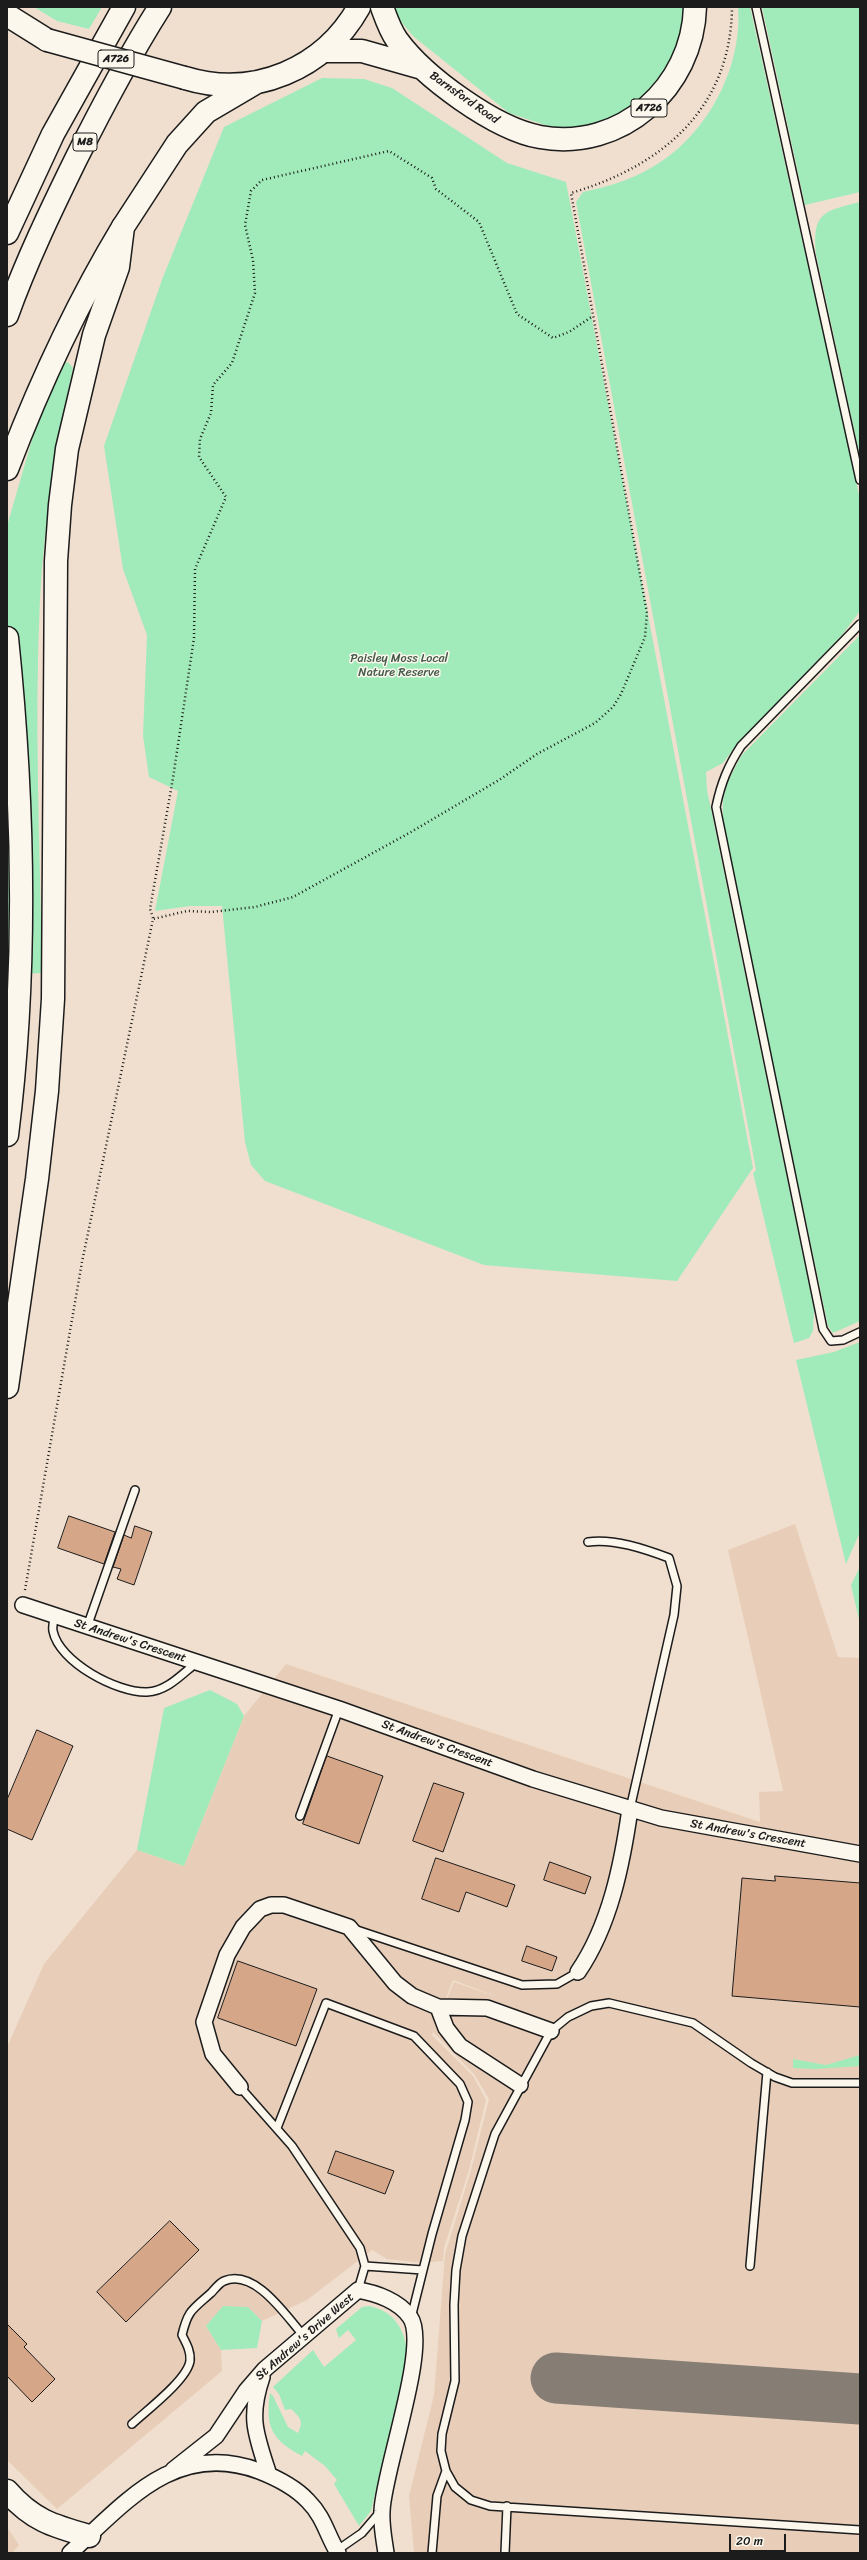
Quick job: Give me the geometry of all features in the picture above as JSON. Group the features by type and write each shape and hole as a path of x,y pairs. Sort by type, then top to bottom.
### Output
{"main road":[{"name":"M8","path":"7,233 53,134 86,72 124,7"},
{"name":"M8","path":"7,315 19,281 70,171 116,81 160,7"},
{"name":"A726","path":"7,15 47,40 185,78 225,85 257,82 297,68 325,51 340,35 359,7"},
{"name":"Barnsford Road","path":"382,7 397,39 422,68 487,115 523,133 558,139 575,138 600,133 623,124 649,108 673,80 690,44 695,7"},
{"name":"Barnsford Road","path":"325,51 362,51 422,68"},
{"path":"7,469 34,397 79,302 123,228 177,144 206,112 257,82"},
{"path":"7,1387 37,1179 47,1092 52,1014 55,922 54,625 60,505 67,449 81,386 94,335 118,267 123,228"},
{"path":"7,638 18,745 23,880 20,973 7,1135"},
{"path":"7,2491 23,2509 42,2522 89,2536"}],"street":[{"name":"St Andrew's Crescent","path":"23,1605 339,1709 533,1779 630,1809 661,1818 860,1854"},
{"path":"578,1972 593,1950 604,1922 624,1850 630,1809"},
{"path":"240,2087 212,2054 204,2022 227,1955 243,1927 260,1909 271,1905 284,1905 349,1927 395,1983 412,1996 438,2007 487,2008 551,2031"},
{"path":"438,2007 446,2028 460,2046 520,2085"},
{"path":"358,2290 372,2292 394,2303 411,2318 416,2349 382,2510 386,2553"},
{"name":"St Andrew's Drive West","path":"70,2553 136,2494 173,2470 216,2436 246,2391 265,2368 358,2290"},
{"path":"265,2368 254,2400 253,2422 269,2475"},
{"name":"St Andrew's Drive West","path":"173,2470 200,2463 220,2463 243,2465 269,2475 294,2489 308,2500 321,2517 337,2552"}],"lane":[{"path":"756,7 860,480"},
{"path":"860,624 741,746 728,766 721,784 716,807 823,1329 831,1341 842,1340 860,1332"},
{"path":"87,1627 134,1490"},
{"path":"588,1542 601,1540 654,1552 669,1558 677,1586 674,1615 630,1809"},
{"path":"54,1616 52,1631 57,1642 72,1659 108,1684 147,1692 168,1686 196,1663"},
{"path":"300,1816 339,1709"},
{"path":"349,1927 522,1984 556,1984 578,1972"},
{"path":"278,2128 326,2003 414,2036 460,2084 468,2102 465,2120 411,2318"},
{"path":"860,2083 792,2083 767,2072 693,2023 609,2003 591,2006 579,2011 568,2017 551,2031 520,2085 495,2134 462,2236 454,2305 455,2381 442,2434 441,2452 446,2471 455,2487 471,2500 490,2506 860,2530"},
{"path":"750,2266 767,2072"},
{"path":"240,2087 278,2128 292,2146 360,2248 365,2266 358,2290"},
{"path":"365,2266 423,2270"},
{"path":"132,2424 185,2374 190,2361 189,2348 182,2335 187,2315 224,2281 242,2279 255,2284 271,2297 303,2336"},
{"path":"432,2553 437,2496 446,2471"},
{"path":"505,2553 507,2506"},
{"path":"337,2552 362,2533 382,2510"}],"path":[{"path":"153,919 187,911 233,910 274,904 293,897 492,784 537,754 594,723 613,707 645,637 647,613 571,193 588,188 641,163 673,142 686,129 709,96 725,62 730,41 732,7"},
{"path":"23,1605 82,1262 153,919 150,909 173,778 194,638 196,569 226,497 199,457 200,439 211,413 213,384 232,363 255,293 253,260 245,225 251,190 262,180 389,151 432,178 436,189 480,222 517,314 553,338 569,332 593,316"}],"shaded area":[{"path":"795,1524 838,1657 860,1658 860,2553 414,2553 409,2496 434,2395 445,2254 471,2170 489,2099 474,2074 433,2032 432,2035 473,2076 486,2100 469,2170 444,2248 443,2261 422,2263 387,2259 372,2250 307,2300 262,2321 248,2307 206,2326 221,2350 222,2371 57,2509 7,2460 7,2047 44,1964 137,1850 184,1866 244,1716 286,1664 760,1822 759,1792 783,1791 728,1550","holes":["453,1980 503,1999 454,1982 434,2030"]},
{"path":"7,2527 19,2545 12,2553 7,2553"}],"green space":[{"path":"34,7 102,7 89,29 57,21"},
{"path":"389,7 685,7 686,10 673,62 658,87 627,112 594,127 554,128 509,113 413,36"},
{"path":"738,7 750,7 860,499 860,611 842,635 738,743 723,763 706,772 707,790 814,1309 813,1331 809,1338 794,1343 753,1173 756,1170 576,202 583,192 617,183 649,169 669,156 687,140 703,122 716,101 727,78 734,55 738,31"},
{"path":"762,7 860,7 860,192 805,205"},
{"name":"Paisley Moss Local Nature Reserve","path":"322,78 364,79 392,88 507,163 566,182 753,1168 677,1281 484,1265 265,1181 251,1165 245,1142 222,906 190,906 155,911 178,791 149,777 143,736 147,635 123,569 104,446 163,277 224,127"},
{"path":"860,202 860,457 816,254 815,240 818,222 823,216 837,208"},
{"path":"62,361 69,363 73,368 48,511 42,569 38,645 38,785 42,973 7,975 7,526 40,412"},
{"path":"860,635 860,1321 833,1333 828,1326 726,841 723,806 726,787 742,755"},
{"path":"860,1342 860,1532 846,1564 796,1360 834,1352"},
{"path":"860,1567 860,1624 851,1585"},
{"path":"210,1690 237,1704 244,1716 184,1866 137,1850 164,1708"},
{"path":"860,2055 860,2066 816,2069 793,2068 793,2059 826,2065"},
{"path":"223,2306 248,2307 262,2321 257,2348 221,2350 206,2326"},
{"path":"369,2306 386,2313 398,2324 405,2340 407,2358 371,2511 359,2526 334,2484 337,2480 325,2466 305,2451 302,2456 277,2438 270,2424 269,2405 270,2393 273,2396 288,2427 298,2433 301,2425 299,2417 291,2409 285,2410 279,2394 273,2387 313,2350 324,2367 356,2340 348,2330 339,2338 336,2329 362,2307"}],"building":[{"path":"69,1516 115,1532 104,1564 58,1548"},
{"path":"135,1526 152,1532 134,1585 117,1579 121,1569 113,1567 124,1535 131,1538"},
{"path":"37,1730 73,1746 32,1840 7,1829 7,1800"},
{"path":"327,1756 383,1776 359,1844 303,1824"},
{"path":"434,1783 464,1793 443,1852 413,1841"},
{"path":"436,1858 515,1885 507,1907 466,1892 459,1912 422,1899"},
{"path":"550,1862 591,1877 585,1894 544,1880"},
{"path":"775,1876 860,1883 860,2007 732,1996 742,1878 775,1881"},
{"path":"527,1946 557,1957 552,1971 522,1961"},
{"path":"238,1961 317,1989 296,2046 218,2018"},
{"path":"336,2151 394,2171 385,2194 328,2173"},
{"path":"170,2221 199,2250 126,2322 97,2292"},
{"path":"7,2324 27,2344 24,2347 55,2379 32,2402 7,2376"}],"taxiway":[{"path":"556,2378 860,2399"}]}
